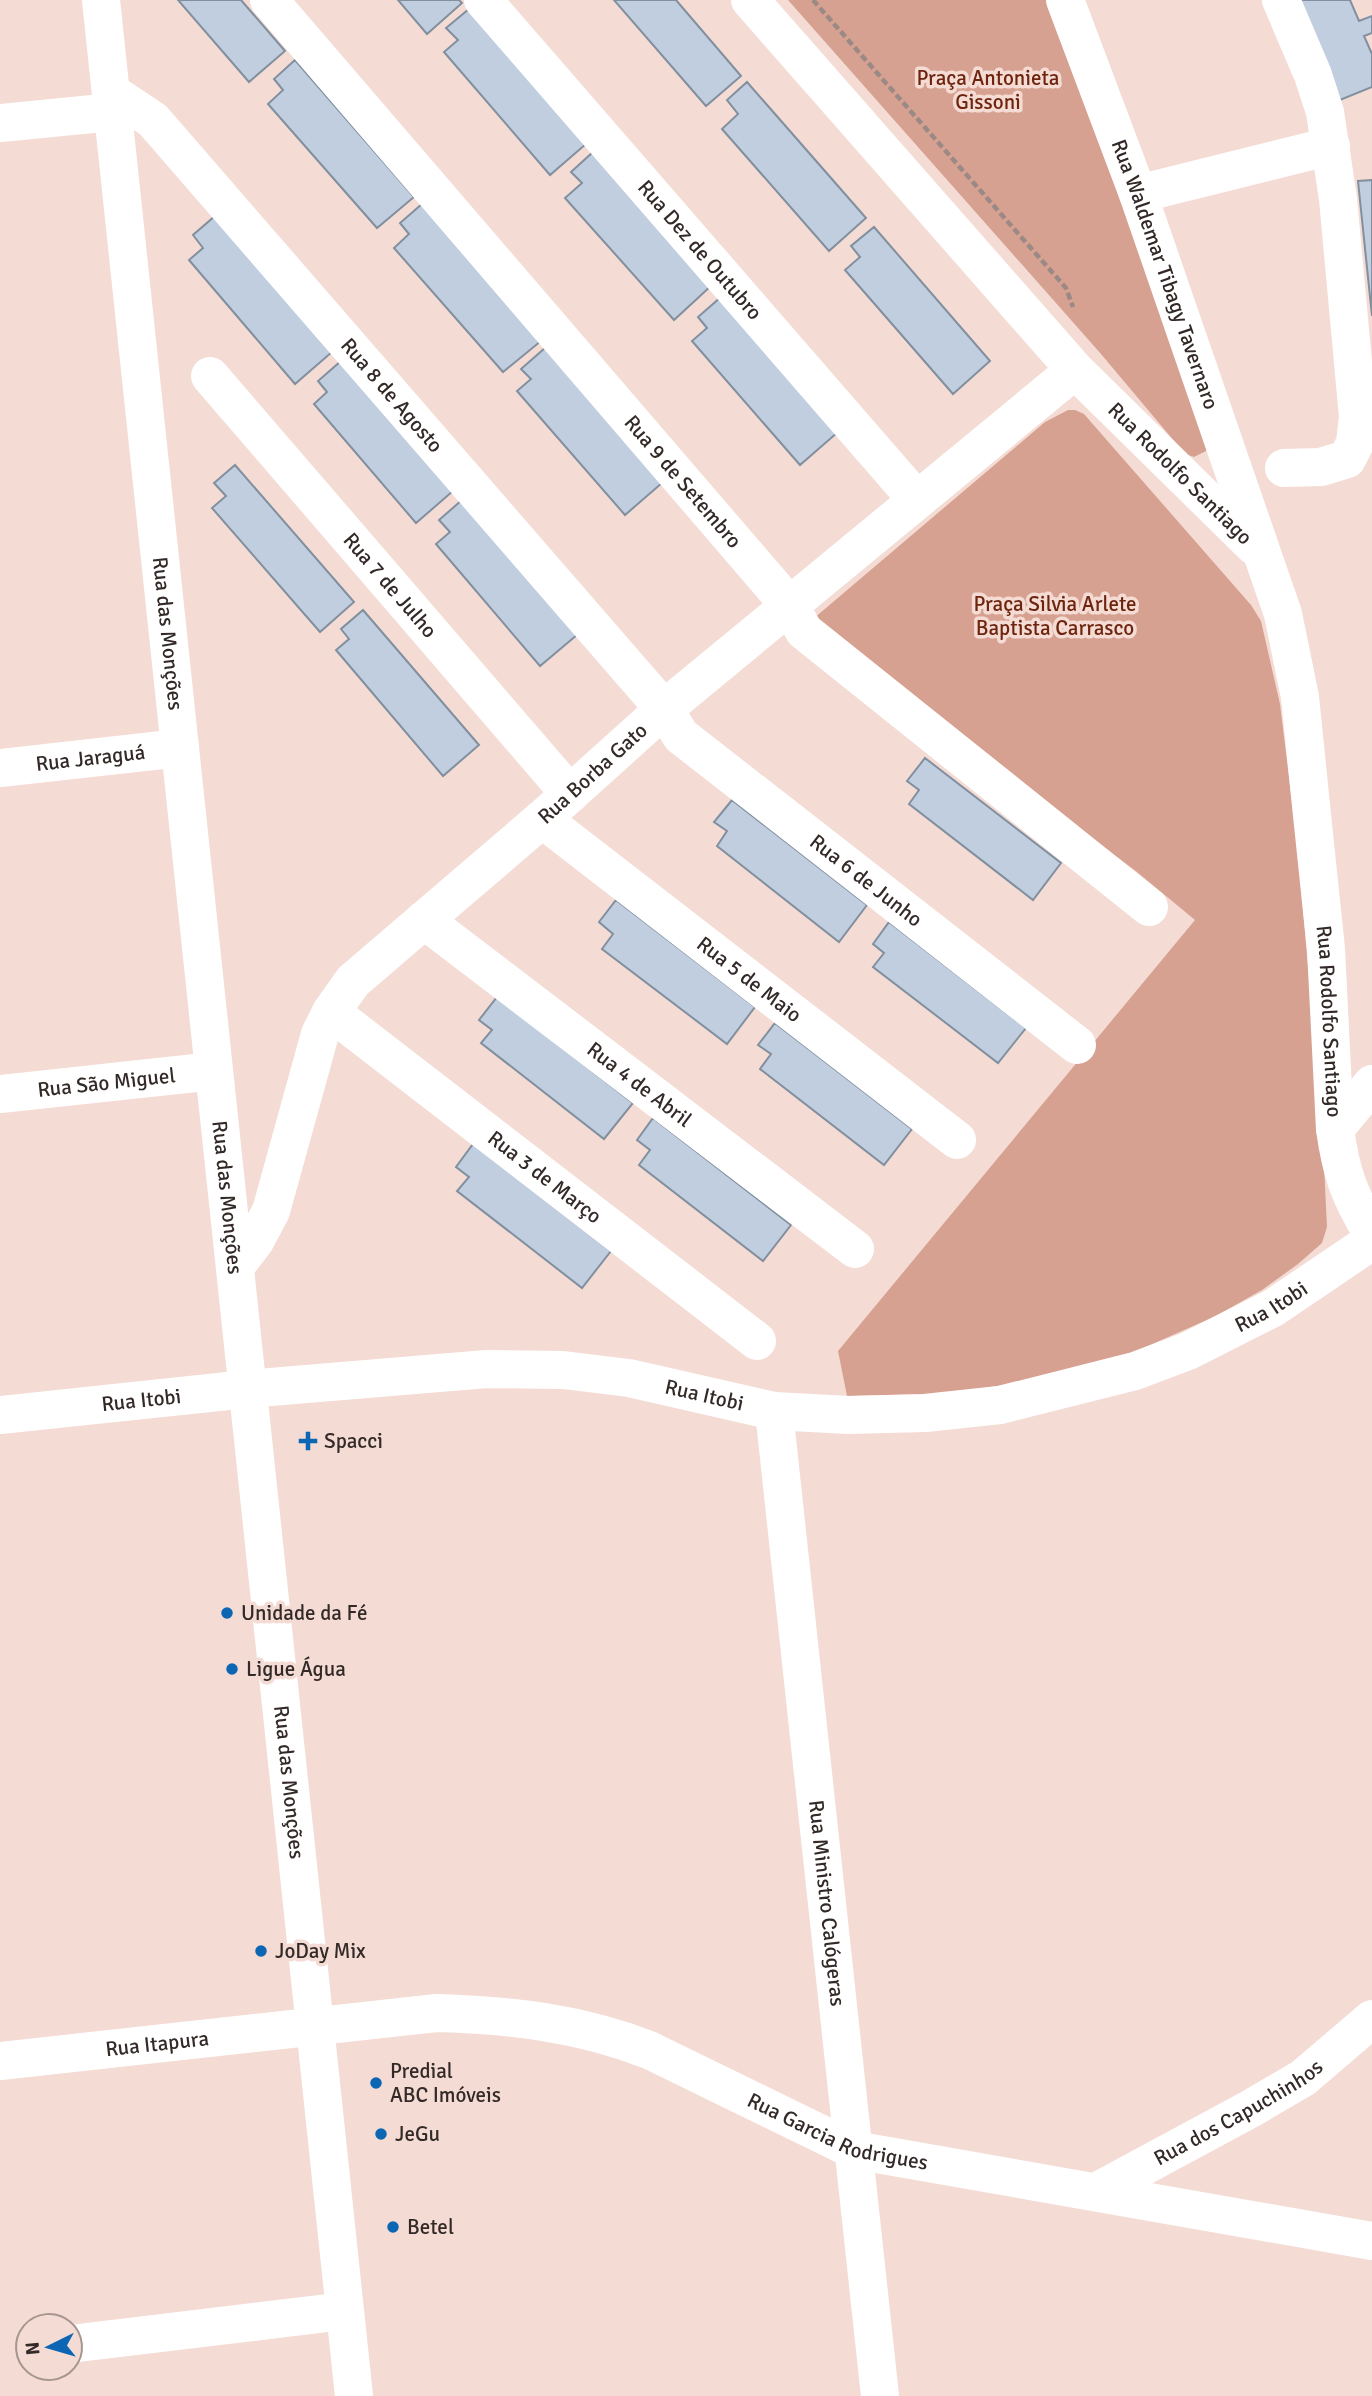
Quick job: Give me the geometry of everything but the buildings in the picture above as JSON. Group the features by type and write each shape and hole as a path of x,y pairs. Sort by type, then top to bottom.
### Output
{"street":[{"name":"Rua das Monções","path":"101,0 354,2396"},
{"name":"Rua 9 de Setembro","path":"269,0 790,606 804,631 1149,907"},
{"name":"Rua Dez de Outubro","path":"483,0 917,500"},
{"name":"Rua Rodolfo Santiago","path":"750,0 1075,370 1260,552 1283,614 1300,697 1326,949 1335,1129 1345,1181 1353,1202 1372,1233"},
{"name":"Rua Waldemar Tibagy Tavernaro","path":"1065,0 1138,194 1260,552"},
{"path":"1280,0 1313,75 1325,112 1338,199 1358,417 1357,437 1352,452 1341,462 1321,467 1284,468"},
{"path":"0,123 112,102"},
{"name":"Rua 8 de Agosto","path":"112,102 153,120 664,709"},
{"path":"1138,194 1331,146"},
{"name":"Rua Borba Gato","path":"235,1268 255,1241 271,1211 320,1034 352,981 542,819 664,709 1075,370"},
{"name":"Rua 7 de Julho","path":"210,376 570,794"},
{"name":"Rua 6 de Junho","path":"664,709 681,736 1077,1045"},
{"name":"Rua Jaraguá","path":"0,768 180,748"},
{"name":"Rua 5 de Maio","path":"542,819 957,1140"},
{"name":"Rua 4 de Abril","path":"424,920 855,1249"},
{"name":"Rua 3 de Março","path":"331,1012 757,1341"},
{"name":"Rua São Miguel","path":"0,1094 214,1071"},
{"path":"1335,1129 1372,1084"},
{"name":"Rua Itobi","path":"0,1415 247,1389 487,1369 563,1370 629,1378 774,1411 848,1415 925,1413 1000,1405 1135,1371 1188,1351 1273,1308 1372,1241"},
{"name":"Rua Ministro Calógeras","path":"774,1411 880,2396"},
{"name":"Rua Garcia Rodrigues","path":"314,2025 437,2013 491,2015 564,2024 615,2037 649,2050 854,2150 1372,2241"},
{"name":"Rua dos Capuchinhos","path":"1096,2192 1303,2078 1372,2019"},
{"name":"Rua Itapura","path":"0,2061 314,2025"},
{"path":"84,2342 344,2311"}],"path":[{"path":"814,0 1066,288 1074,311"}],"green space":[{"name":"Praça Antonieta Gissoni","path":"788,0 1050,0 1207,440 1206,451 1194,457 1185,454 1101,354"},
{"name":"Praça Silvia Arlete Baptista Carrasco","path":"1068,410 1084,414 1251,605 1261,621 1280,704 1297,843 1322,1124 1327,1227 1322,1243 1262,1290 1216,1316 1132,1353 1031,1381 933,1394 847,1396 838,1351 1195,920 1137,872 812,626 813,619 1045,422"}],"place":[{"name":"Spacci","path":"308,1441"},
{"name":"Unidade da Fé","path":"227,1613"},
{"name":"Ligue Água","path":"232,1669"},
{"name":"JoDay Mix","path":"261,1951"},
{"name":"Predial ABC Imóveis","path":"376,2083"},
{"name":"JeGu","path":"381,2134"},
{"name":"Betel","path":"393,2227"}]}
